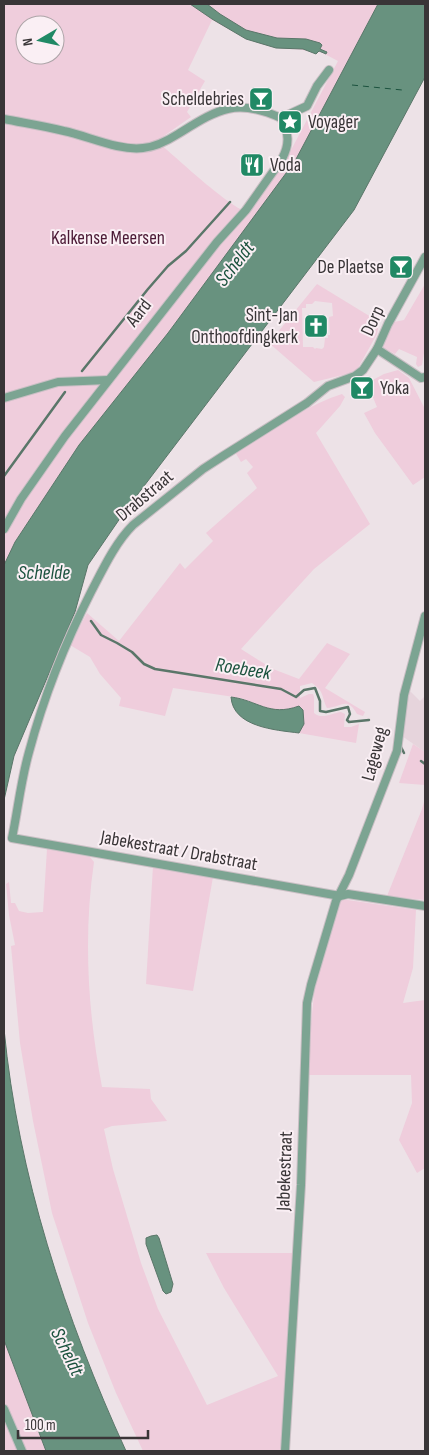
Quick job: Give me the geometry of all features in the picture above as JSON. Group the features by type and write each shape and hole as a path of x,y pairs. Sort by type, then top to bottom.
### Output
{"street":[{"path":"4,119 65,131 125,147 143,148 163,143 222,109 234,107 260,109 281,118 307,106 317,86 329,70"},
{"name":"Aard","path":"4,529 35,477 216,242 246,210 282,159 287,150 288,137 281,118"},
{"name":"Dorp","path":"425,257 388,324 377,349 421,378 425,377"},
{"name":"Drabstraat","path":"12,838 29,752 56,666 98,578 125,533 133,524 210,465 307,403 328,386 355,376 363,370 377,349"},
{"path":"4,398 58,382 108,380"},
{"name":"Lageweg","path":"340,896 387,781 397,751 404,695 425,616"},
{"name":"Jabekestraat / Drabstraat","path":"12,838 340,896 348,894 425,906"},
{"name":"Jabekestraat","path":"285,1451 301,1185 307,1003 322,946 336,901 340,896"},
{"path":"4,1408 22,1451"}],"shaded area":[{"path":"409,690 420,701 425,696 425,752 402,736"}],"green space":[{"name":"Kalkense Meersen","path":"4,4 378,4 295,161 168,333 79,445 15,542 4,565","holes":["212,20 257,43 280,48 316,54 319,51 338,61 290,152 248,212 240,209 217,193 160,144 161,138 191,117 187,112 205,81 188,70"]},
{"path":"317,284 371,317 371,321 379,322 377,334 358,368 351,373 314,382 269,343","holes":["315,301 332,303 333,316 329,317 330,335 328,335 328,338 325,338 324,347 322,349 303,347 302,308 306,308 306,304 312,304"]},
{"path":"425,284 425,347 422,365 418,367 416,364 417,357 399,349 395,354 384,348 383,343 394,322 404,320"},
{"path":"398,370 409,378 425,409 425,477 413,485 375,433 364,413 377,407 367,383 384,374"},
{"path":"342,394 345,397 340,406 316,433 370,524 314,569 241,649 273,669 299,679 327,643 350,654 325,688 365,712 363,716 357,714 347,704 327,708 321,692 312,683 300,686 300,698 313,694 314,713 317,715 324,716 341,712 345,714 344,727 359,724 356,743 299,733 304,724 299,706 292,709 273,710 241,698 173,688 165,716 119,706 121,698 100,674 90,657 70,645 87,613 119,641 180,563 185,569 213,541 206,533 257,488 247,473 253,467 246,459 241,462 235,452 301,412"},
{"path":"413,744 425,752 425,785 399,783"},
{"path":"425,798 425,900 387,896 422,809"},
{"path":"47,849 90,857 94,862 88,947 90,1003 102,1087 150,1089 151,1099 167,1121 112,1126 104,1129 113,1169 141,1263 158,1309 207,1405 278,1376 224,1288 206,1253 294,1253 282,1451 143,1451 116,1393 88,1323 52,1213 33,1121 20,1043 11,946 15,945 9,915 6,884 9,882 11,903 15,903 19,911 28,913 43,912"},
{"path":"153,866 213,877 193,991 146,984"},
{"path":"341,899 416,910 413,968 403,1003 425,1000 425,1168 417,1173 399,1140 412,1103 411,1075 309,1075 315,985"},
{"path":"4,1340 43,1444 46,1451 4,1451"}],"water":[{"path":"190,4 207,4 246,30 277,38 306,39 320,43 322,45 320,49 327,52 326,54 319,51 316,54 303,49 276,48 246,39"},
{"name":"Schelde","path":"378,4 425,4 425,77 354,210 125,511 88,565 75,612 14,756 4,800 4,565 15,542 79,445 168,333 295,161"},
{"path":"231,697 271,709 289,709 299,706 303,710 304,724 299,733 257,725 239,715"},
{"name":"Scheldt","path":"4,1029 20,1138 47,1245 83,1349 126,1451 46,1451 4,1340"},
{"path":"157,1235 173,1284 171,1292 166,1294 163,1291 146,1244 146,1238"}],"waterway":[{"path":"82,371 168,266 186,251 230,202"},
{"path":"4,476 65,392"},
{"name":"Roebeek","path":"91,621 101,635 132,652 144,664 155,669 281,689 296,697 304,690 315,688 320,701 320,711 326,712 348,707 350,714 347,720 349,722 369,720"},
{"name":"Roebeek","path":"401,747 404,753"},
{"name":"Roebeek","path":"421,761 425,764"}],"ferry route":[{"path":"352,85 402,90"}],"place":[{"name":"Scheldebries","path":"261,99"},
{"name":"Voyager","path":"290,122"},
{"name":"Voda","path":"252,165"},
{"name":"De Plaetse","path":"401,267"},
{"name":"Sint-Jan Onthoofdingkerk","path":"316,326"},
{"name":"Yoka","path":"362,388"}]}
